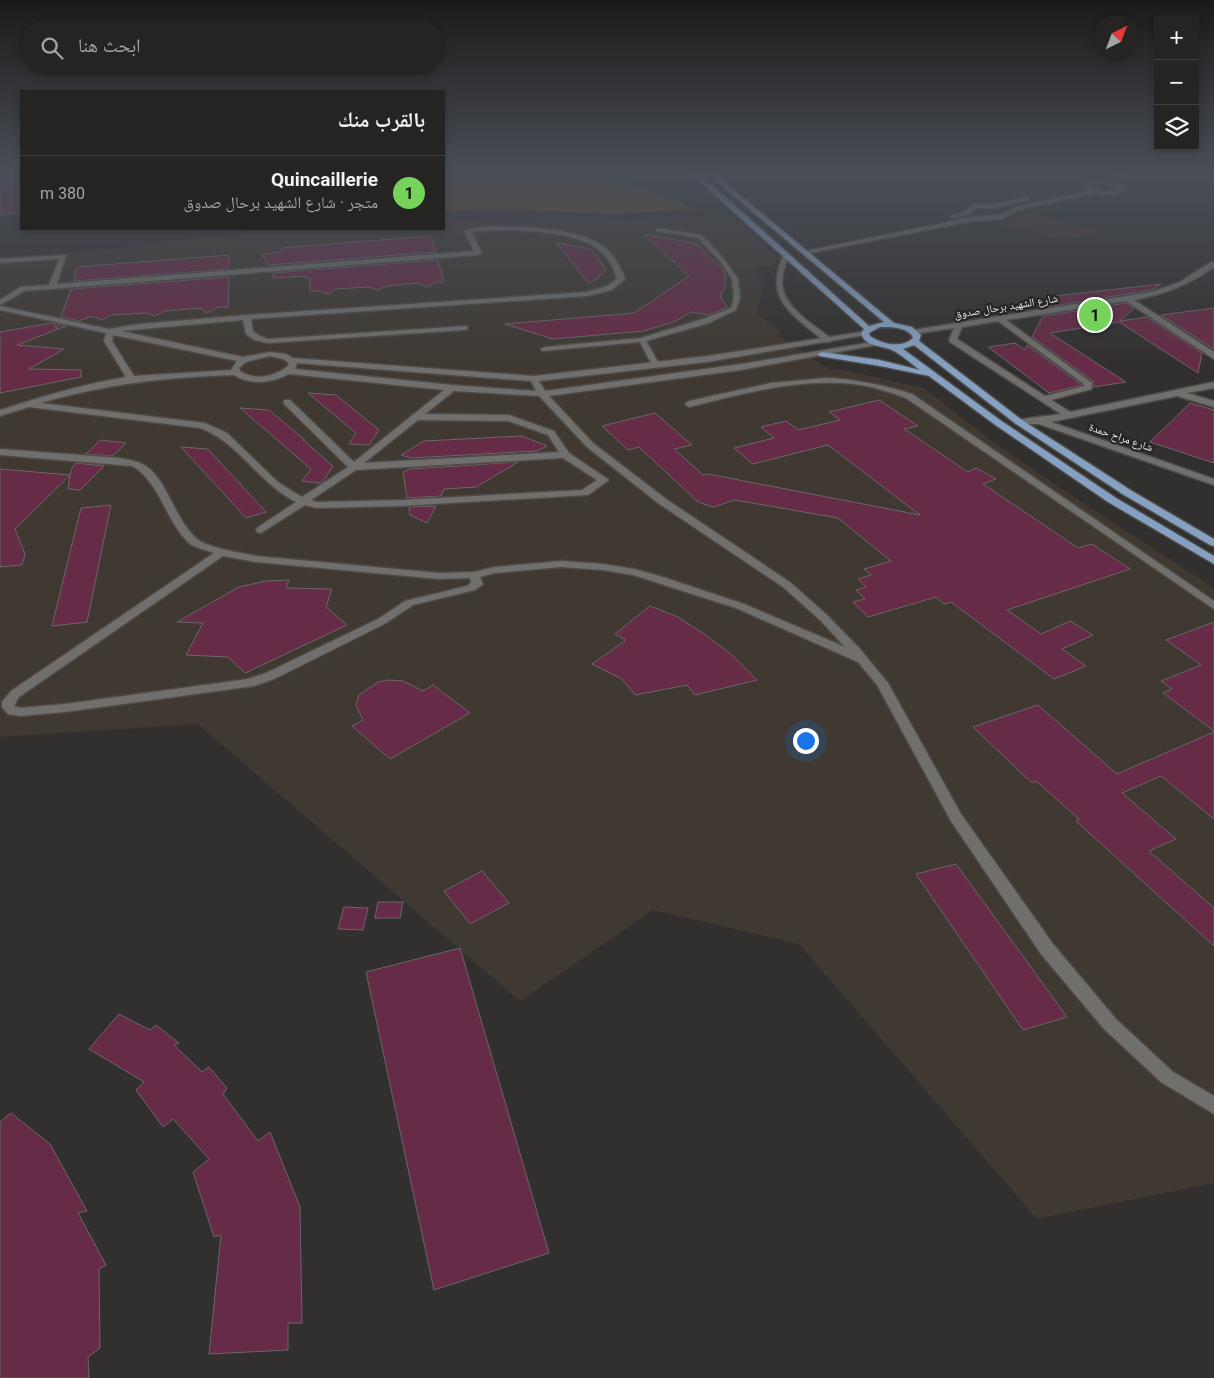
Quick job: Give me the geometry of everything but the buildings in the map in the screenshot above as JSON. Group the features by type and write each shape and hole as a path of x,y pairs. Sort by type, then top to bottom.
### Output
{"main road":[{"path":"765,236 867,331"},
{"path":"787,236 816,264 892,325 914,337 1018,422 1128,494 1214,543"},
{"path":"867,331 878,325 892,325"},
{"path":"867,331 866,337 876,343 894,346 902,346 914,337"},
{"path":"894,346 997,422 1112,500 1214,561"},
{"path":"822,354 880,363 936,377"}],"street":[{"path":"0,303 22,289 478,253 469,236"},
{"path":"110,331 139,326 247,317 587,294 602,292 616,285 621,279 618,267 601,248 574,236"},
{"path":"798,245 844,236"},
{"path":"805,252 885,236"},
{"path":"0,261 63,256 52,287"},
{"name":"شارع الشهيد برحال صدوق","path":"914,337 960,325 1161,292 1186,284 1212,268"},
{"path":"1127,299 1214,356"},
{"path":"0,308 243,360 270,354 279,355 291,360 534,379 717,358 828,340 867,331"},
{"path":"247,317 249,332 256,338 268,341 464,328"},
{"path":"1000,318 1088,382 1089,387 1044,399"},
{"path":"960,325 953,340 1068,415"},
{"path":"110,331 108,341 132,380"},
{"path":"288,371 452,388 542,394 822,354 876,343"},
{"path":"236,372 235,368 243,360"},
{"path":"0,413 29,404 132,380 190,374 236,372 239,375 254,379 273,378 292,367 293,363 291,360"},
{"path":"534,379 542,394 590,445 662,501 787,585 824,618 882,683 956,817 1046,950 1110,1024 1167,1077 1214,1106"},
{"path":"689,404 788,382 812,379 838,380 894,390 909,396 1214,606"},
{"path":"1040,421 1214,385"},
{"path":"260,530 354,467 452,388"},
{"path":"1177,392 1214,404"},
{"path":"287,402 354,467 565,455"},
{"path":"29,404 202,425 223,434 282,492 302,502 316,505 584,493 604,480 565,455 551,433 509,418 416,417"},
{"name":"شارع مراح حمدة","path":"1018,422 1040,421 1214,482"},
{"path":"0,452 120,461 144,468 151,476 180,526 194,542 222,552 256,559 440,576 474,575 495,570 561,564 603,567 634,572 740,606 862,660"},
{"path":"222,552 15,694 8,702 8,707 13,711 20,712 65,708 250,683 270,676 382,622 409,603 471,588 477,584 474,575"}],"lane":[{"path":"545,349 642,340 706,321 734,309 737,298 735,279 722,260 700,236"},
{"path":"786,255 779,285 783,296 789,306 828,340"},
{"path":"642,340 656,365"}],"shaded area":[{"path":"210,236 754,236 779,259 771,266 754,268 764,281 757,314 782,332 777,334 830,370 839,369 924,388 993,442 1214,588 1214,1183 1037,1219 799,944 653,910 520,1001 198,724 0,737 0,257 95,251"},
{"path":"1047,236 1081,236 1067,241"}],"place":[{"name":"Quincaillerie","path":"1095,315"}]}
